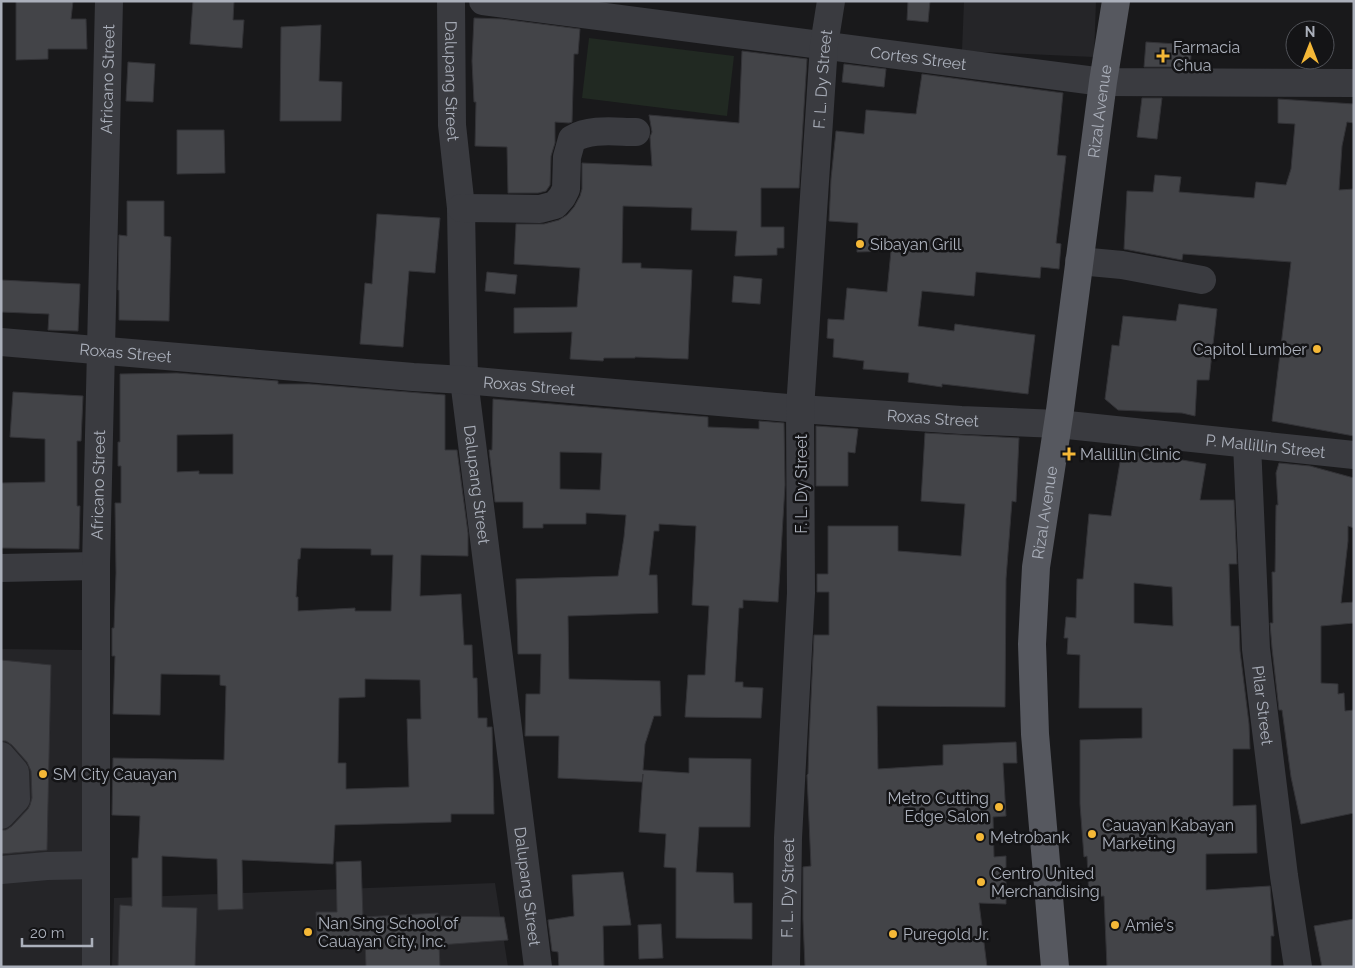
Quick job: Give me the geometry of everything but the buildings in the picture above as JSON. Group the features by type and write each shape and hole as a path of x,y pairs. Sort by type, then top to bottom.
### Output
{"main road":[{"name":"Rizal Avenue","path":"1055,967 1035,734 1032,644 1036,568 1058,424 1103,82 1116,1"}],"street":[{"name":"Africano Street","path":"96,967 96,566 109,1"},
{"name":"Dalupang Street","path":"451,1 452,125 461,208 464,380 538,967"},
{"name":"Cortes Street","path":"484,1 1103,82 1354,83"},
{"name":"F. L. Dy Street","path":"786,967 788,838 801,593 800,409 824,45 831,1"},
{"path":"461,208 540,209 555,205 562,198 566,189 567,157 572,139 581,134 598,131 636,132"},
{"path":"1079,261 1122,265 1202,280"},
{"name":"Roxas Street","path":"1,342 800,409 961,420 1058,424"},
{"name":"P. Mallillin Street","path":"1058,424 1354,455"},
{"name":"Pilar Street","path":"1247,444 1256,649 1284,876 1298,967"},
{"path":"1,568 96,566"},
{"path":"1,756 15,772 16,799 1,815"},
{"path":"1,870 47,866 96,865"}],"shaded area":[{"path":"964,1 1096,1 1094,57 962,51"},
{"path":"589,38 734,56 727,116 582,98"},
{"name":"SM City Cauayan","path":"1,649 83,650 87,967 1,967"},
{"name":"Nan Sing School of Cauayan City, Inc.","path":"495,883 508,967 112,967 114,898"}],"place":[{"name":"Farmacia Chua","path":"1163,56"},
{"name":"Sibayan Grill","path":"860,244"},
{"name":"Capitol Lumber","path":"1317,349"},
{"name":"Mallillin Clinic","path":"1069,454"},
{"name":"SM City Cauayan","path":"43,774"},
{"name":"Metro Cutting Edge Salon","path":"999,807"},
{"name":"Cauayan Kabayan Marketing","path":"1092,834"},
{"name":"Metrobank","path":"980,837"},
{"name":"Centro United Merchandising","path":"981,882"},
{"name":"Amie's","path":"1115,925"},
{"name":"Nan Sing School of Cauayan City, Inc.","path":"308,932"},
{"name":"Puregold Jr.","path":"893,934"}]}
